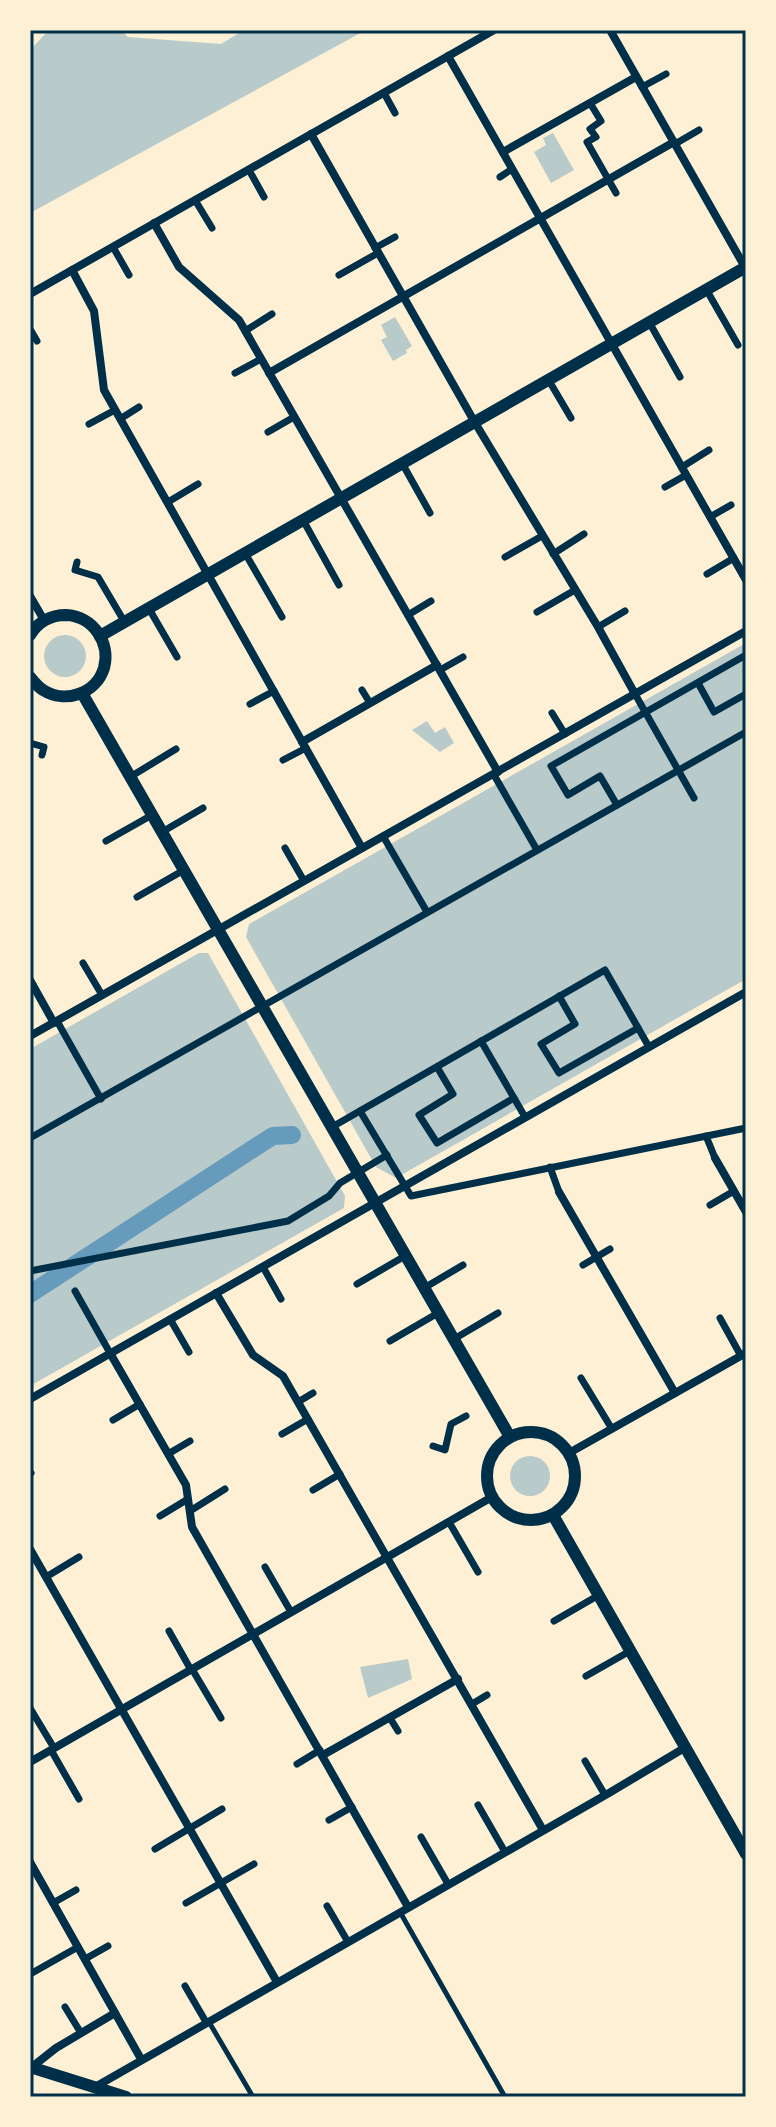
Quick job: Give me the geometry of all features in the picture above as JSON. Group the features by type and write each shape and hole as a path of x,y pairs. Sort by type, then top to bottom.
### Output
{"street":[{"path":"30,294 494,30"},
{"path":"100,636 746,268 610,30"},
{"path":"448,56 746,580"},
{"path":"642,87 666,74"},
{"path":"503,152 636,77"},
{"path":"384,93 395,113"},
{"path":"590,103 601,121 590,129 596,137 587,142 616,193"},
{"path":"269,373 699,130"},
{"path":"311,134 694,798"},
{"path":"500,177 512,169"},
{"path":"249,170 264,197"},
{"path":"195,200 212,228"},
{"path":"154,223 179,267 239,320 438,668 537,850"},
{"path":"339,275 395,237"},
{"path":"113,247 129,275"},
{"path":"72,270 94,311 104,390 362,848"},
{"path":"706,289 738,345"},
{"path":"245,331 272,314"},
{"path":"649,322 680,377"},
{"path":"30,329 37,341"},
{"path":"235,373 261,359"},
{"path":"548,379 571,418"},
{"path":"89,424 139,407"},
{"path":"268,432 294,417"},
{"path":"665,487 709,450"},
{"path":"401,463 430,513"},
{"path":"168,502 198,484"},
{"path":"710,517 731,505"},
{"path":"302,519 339,585"},
{"path":"553,554 584,534"},
{"path":"505,557 542,536"},
{"path":"245,552 282,617"},
{"path":"707,574 734,558"},
{"path":"77,562 75,570 98,577 124,621"},
{"path":"537,612 575,590"},
{"path":"30,596 44,620"},
{"path":"408,615 431,601"},
{"path":"148,607 177,657"},
{"path":"598,627 625,611"},
{"path":"30,635 44,620 55,616 81,618 93,626 106,653 103,670 95,684 82,693 67,697 53,695 40,689 30,677"},
{"path":"30,1036 746,631"},
{"path":"617,805 600,776 568,795 551,766 746,655"},
{"path":"283,760 370,703 463,657"},
{"path":"698,683 714,712 746,694"},
{"path":"362,690 370,703"},
{"path":"250,704 274,691"},
{"path":"82,693 510,1437"},
{"path":"552,713 565,734"},
{"path":"30,1138 746,732"},
{"path":"30,743 44,747 42,755"},
{"path":"130,777 176,749"},
{"path":"162,832 203,808"},
{"path":"106,841 152,815"},
{"path":"383,836 427,912"},
{"path":"285,848 304,881"},
{"path":"137,897 184,870"},
{"path":"83,963 102,995"},
{"path":"332,1127 605,970 649,1047"},
{"path":"30,980 101,1099"},
{"path":"30,1399 746,992"},
{"path":"559,996 575,1024 541,1044 559,1073 638,1028"},
{"path":"481,1041 525,1117"},
{"path":"437,1067 453,1094 419,1115 437,1143 514,1098"},
{"path":"360,1111 411,1196 746,1128"},
{"path":"706,1136 746,1212"},
{"path":"30,1271 288,1221 329,1196 340,1183 387,1155"},
{"path":"550,1167 559,1192 675,1393"},
{"path":"710,1205 734,1191"},
{"path":"583,1265 610,1249"},
{"path":"357,1284 405,1256"},
{"path":"424,1288 463,1265"},
{"path":"263,1267 281,1299"},
{"path":"75,1291 186,1485 192,1527 408,1907"},
{"path":"216,1293 253,1355 283,1376 543,1830"},
{"path":"390,1341 438,1313"},
{"path":"454,1339 498,1313"},
{"path":"569,1453 744,1355 720,1318"},
{"path":"170,1319 189,1352"},
{"path":"581,1378 612,1429"},
{"path":"298,1402 313,1393"},
{"path":"113,1420 140,1404"},
{"path":"433,1446 445,1450 451,1424 466,1416"},
{"path":"282,1434 308,1419"},
{"path":"522,1432 536,1432 560,1442 569,1453 575,1475 574,1487 570,1498 553,1515 530,1521 518,1519 498,1507 487,1484 487,1470 490,1457 498,1445 522,1432"},
{"path":"168,1454 190,1441"},
{"path":"313,1490 340,1474"},
{"path":"190,1511 225,1489"},
{"path":"30,1762 492,1497"},
{"path":"160,1516 188,1499"},
{"path":"553,1515 746,1854"},
{"path":"449,1522 478,1572"},
{"path":"30,1549 33,1561 46,1577 277,1982"},
{"path":"46,1577 79,1557"},
{"path":"265,1567 291,1612"},
{"path":"554,1621 599,1595"},
{"path":"169,1631 221,1718"},
{"path":"586,1676 630,1651"},
{"path":"297,1764 390,1718 458,1679"},
{"path":"472,1704 487,1695"},
{"path":"30,1708 79,1799"},
{"path":"390,1718 398,1731"},
{"path":"95,2087 686,1747"},
{"path":"585,1761 605,1795"},
{"path":"478,1805 505,1852"},
{"path":"329,1820 352,1807"},
{"path":"155,1849 222,1809"},
{"path":"421,1837 448,1884"},
{"path":"30,1862 141,2059"},
{"path":"186,1903 254,1864"},
{"path":"53,1903 76,1890"},
{"path":"327,1906 348,1942"},
{"path":"85,1959 108,1946"},
{"path":"32,1973 78,1947"},
{"path":"185,1986 207,2022"},
{"path":"65,2007 81,2033"},
{"path":"31,2067 56,2048 115,2013"},
{"path":"31,2067 126,2097"}],"lane":[{"path":"400,1912 505,2097"},
{"path":"207,2022 253,2097"}],"shaded area":[{"path":"49,30 121,30 128,37 221,44 244,30 366,30 30,213 30,50"},
{"path":"553,133 574,170 551,183 534,152 546,145 543,138"},
{"path":"395,317 412,346 393,361 381,340 387,337 381,325"},
{"path":"65,635 79,642 86,656 79,670 65,677 51,670 44,656 51,642"},
{"path":"746,643 746,979 396,1178 376,1167 246,937 249,924"},
{"path":"427,721 435,733 445,727 454,743 440,752 412,730"},
{"path":"199,953 208,953 345,1196 344,1208 30,1386 30,1049"},
{"path":"530,1456 544,1462 550,1476 544,1490 530,1496 516,1490 510,1476 516,1462"},
{"path":"408,1659 412,1679 368,1698 360,1667"}],"waterway":[{"path":"30,1294 273,1136 292,1135"}]}
